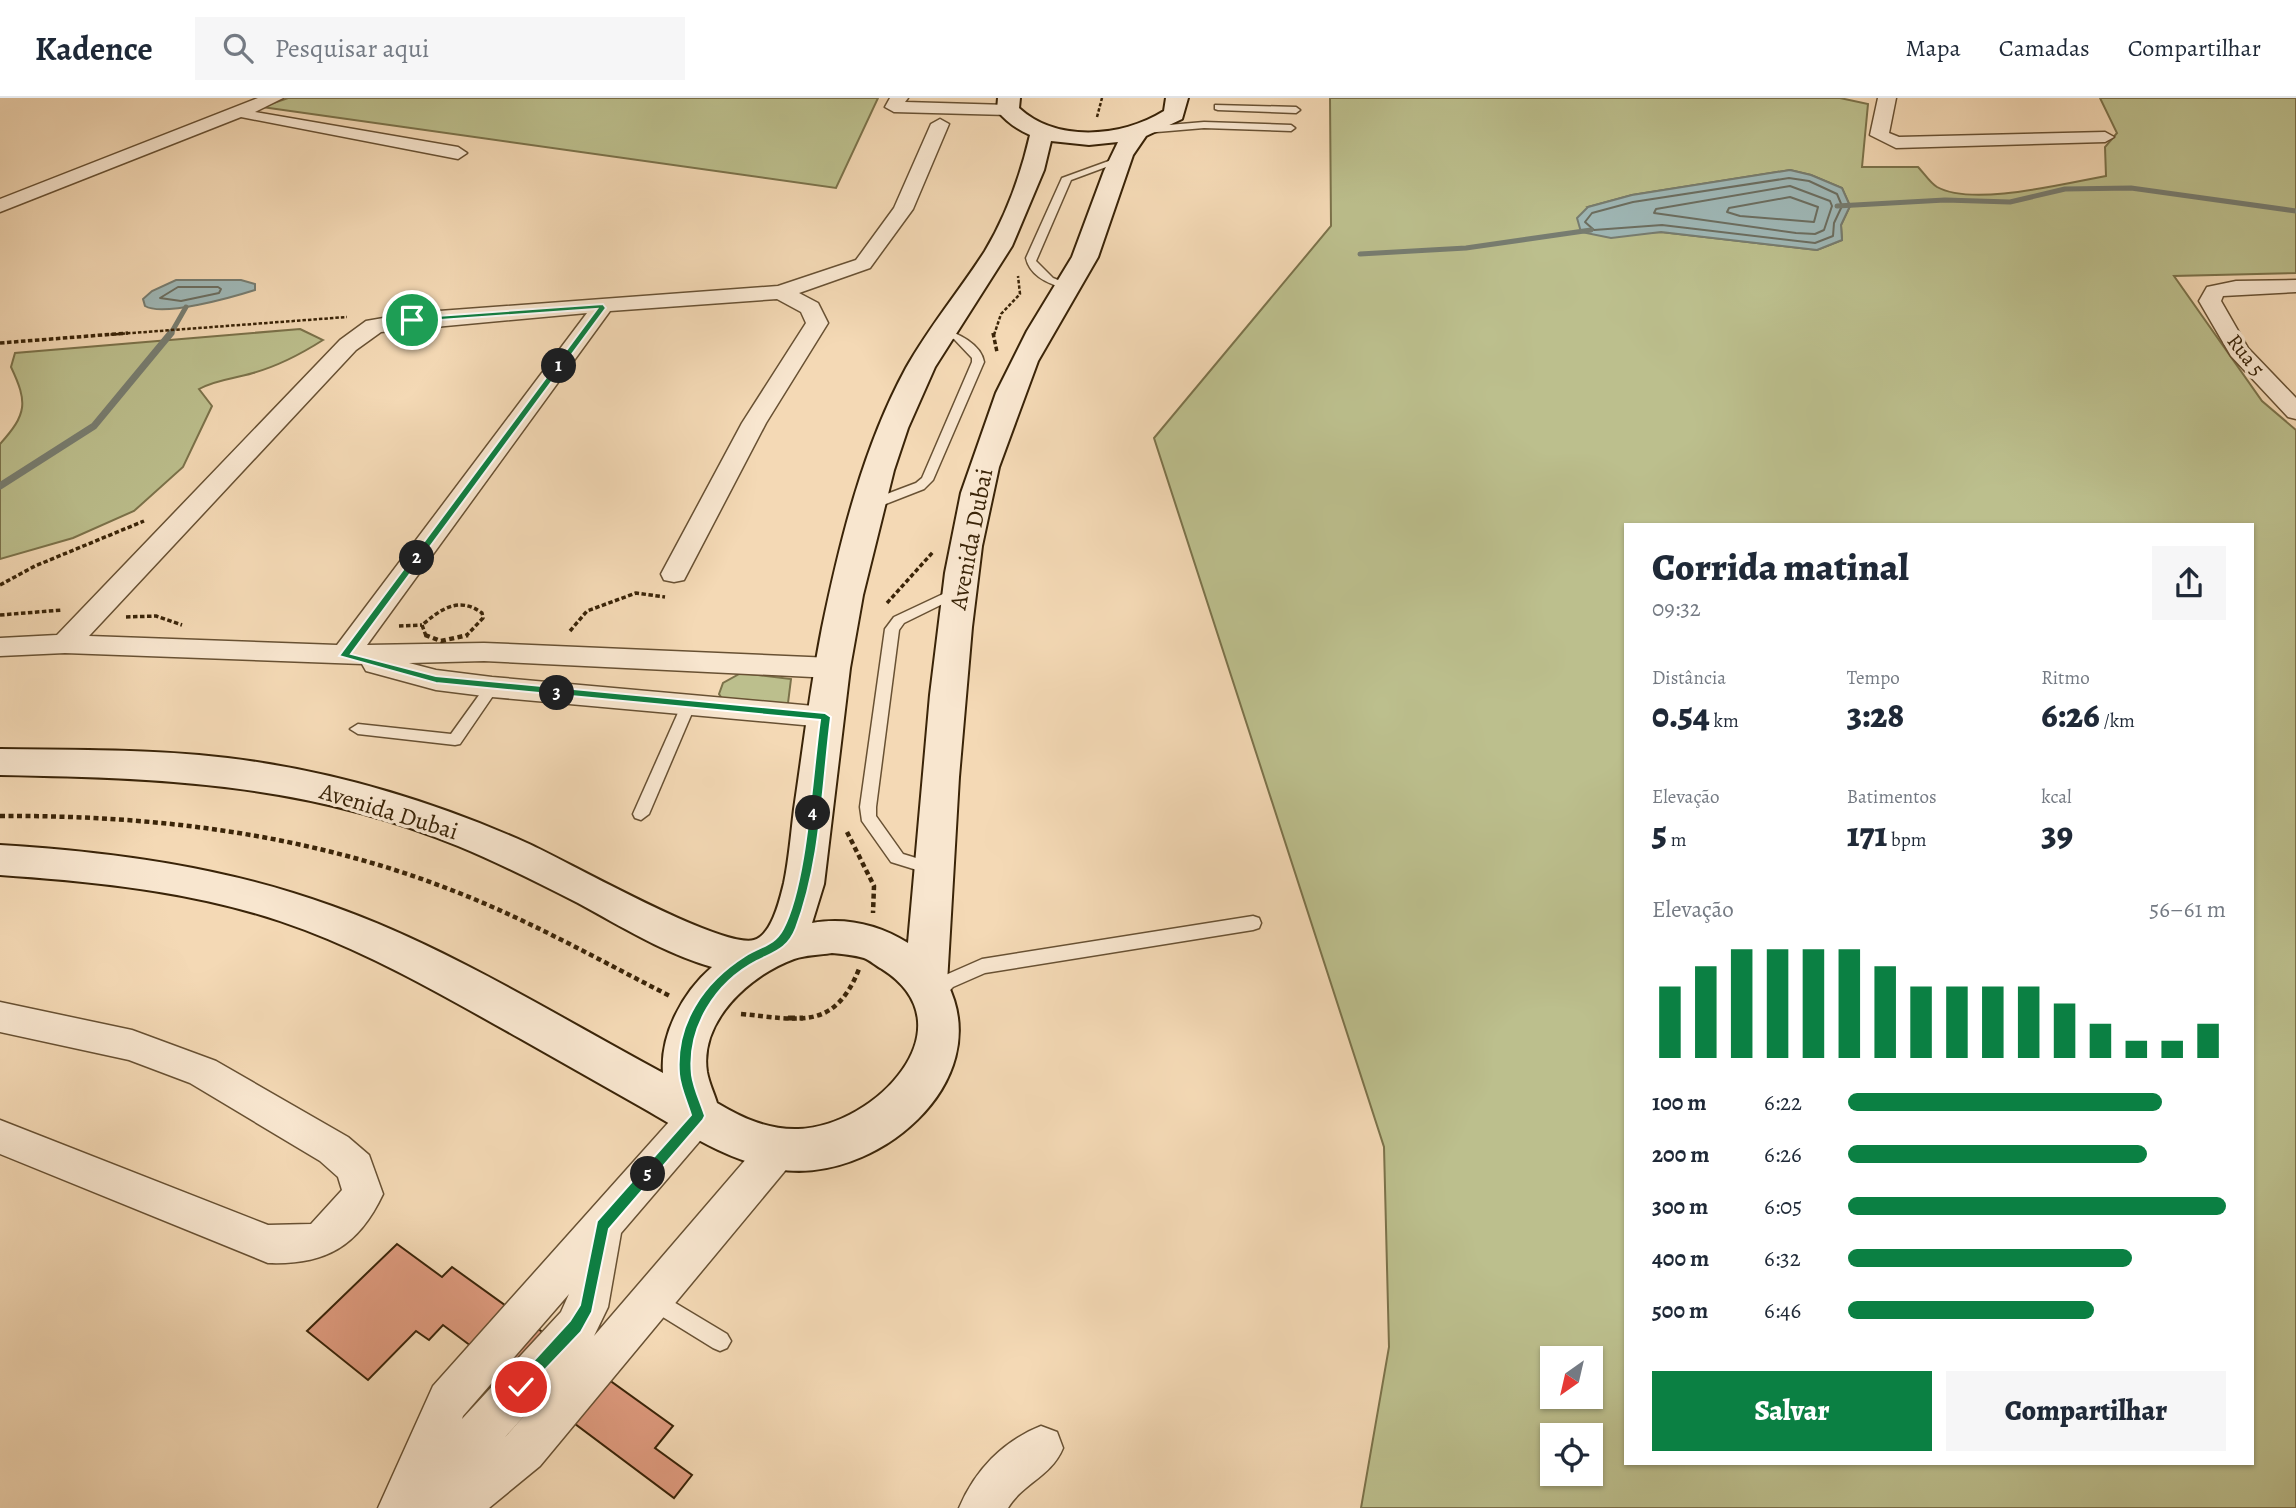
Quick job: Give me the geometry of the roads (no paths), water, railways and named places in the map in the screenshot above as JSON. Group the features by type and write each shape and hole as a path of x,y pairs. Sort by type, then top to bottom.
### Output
{"street":[{"path":"0,206 274,98"},
{"path":"899,98 894,107 1009,104"},
{"name":"Avenida Dubai","path":"930,990 938,768 974,501 991,442 1014,382 1084,260 1102,218 1127,142 1174,114 1177,98"},
{"path":"1887,98 1879,135 1907,144 2105,137"},
{"name":"Avenida Dubai","path":"1009,104 1014,118 1042,132 1091,138 1142,131"},
{"path":"243,108 249,117 458,153"},
{"path":"674,574 754,423 817,323 904,209 940,124"},
{"name":"Avenida Dubai","path":"698,1116 685,1077 685,1043 698,1010 721,981 764,953 789,930 804,884 832,668 868,506 893,428 921,368 942,332 1000,246 1033,170 1042,132"},
{"path":"65,644 361,334 374,326 412,320 781,292 863,264"},
{"name":"Rua 5","path":"2294,409 2239,351 2210,301 2215,292 2236,288 2296,286"},
{"path":"781,292 810,309 817,323"},
{"path":"345,656 603,306"},
{"path":"0,647 65,644 345,656 484,652 832,668"},
{"path":"345,656 436,680 825,717"},
{"name":"Avenida Dubai","path":"0,762 166,766 275,779 389,807 484,842 592,892 693,946 723,955 764,953 788,943 827,937 866,941 901,957 930,990 939,1014 937,1050 920,1086 890,1118 848,1140 802,1150 761,1146 725,1132 373,941 289,907 200,883 58,863 0,860"},
{"path":"0,1017 132,1045 203,1072 334,1149 355,1167 363,1194 329,1238 298,1246 268,1244 0,1137"},
{"path":"401,1508 553,1308 573,1260 698,1116"},
{"path":"453,1508 524,1450 780,1148"},
{"path":"415,1489 576,1326 587,1307 602,1226"},
{"path":"982,1508 997,1483 1041,1448"}],"lane":[{"path":"1257,127 1261,103"},
{"path":"1218,107 1261,103 1296,110"},
{"path":"1142,131 1204,125 1291,128"},
{"path":"1068,286 1049,280 1031,262 1031,258 1067,178 1120,160"},
{"path":"868,506 908,492 927,480 973,374 978,357 958,337 942,332"},
{"path":"933,869 897,858 868,817 868,807 892,629 899,620 960,590"},
{"path":"358,729 455,740 492,687"},
{"path":"641,814 688,706"},
{"path":"930,990 982,966 1253,923"},
{"path":"652,1298 720,1341"}],"water":[{"path":"1790,170 1811,175 1842,188 1850,206 1841,225 1842,240 1817,250 1661,232 1611,238 1581,232 1577,218 1588,207 1632,195"},
{"path":"176,280 241,280 255,284 255,290 182,308 154,309 145,306 143,299 152,291"}],"waterway":[{"path":"1837,206 1945,200 2010,202 2065,189 2131,188 2296,211"},
{"path":"1360,254 1466,248 1591,230"},
{"path":"170,335 186,307"},
{"path":"0,486 94,426 171,333"}]}
